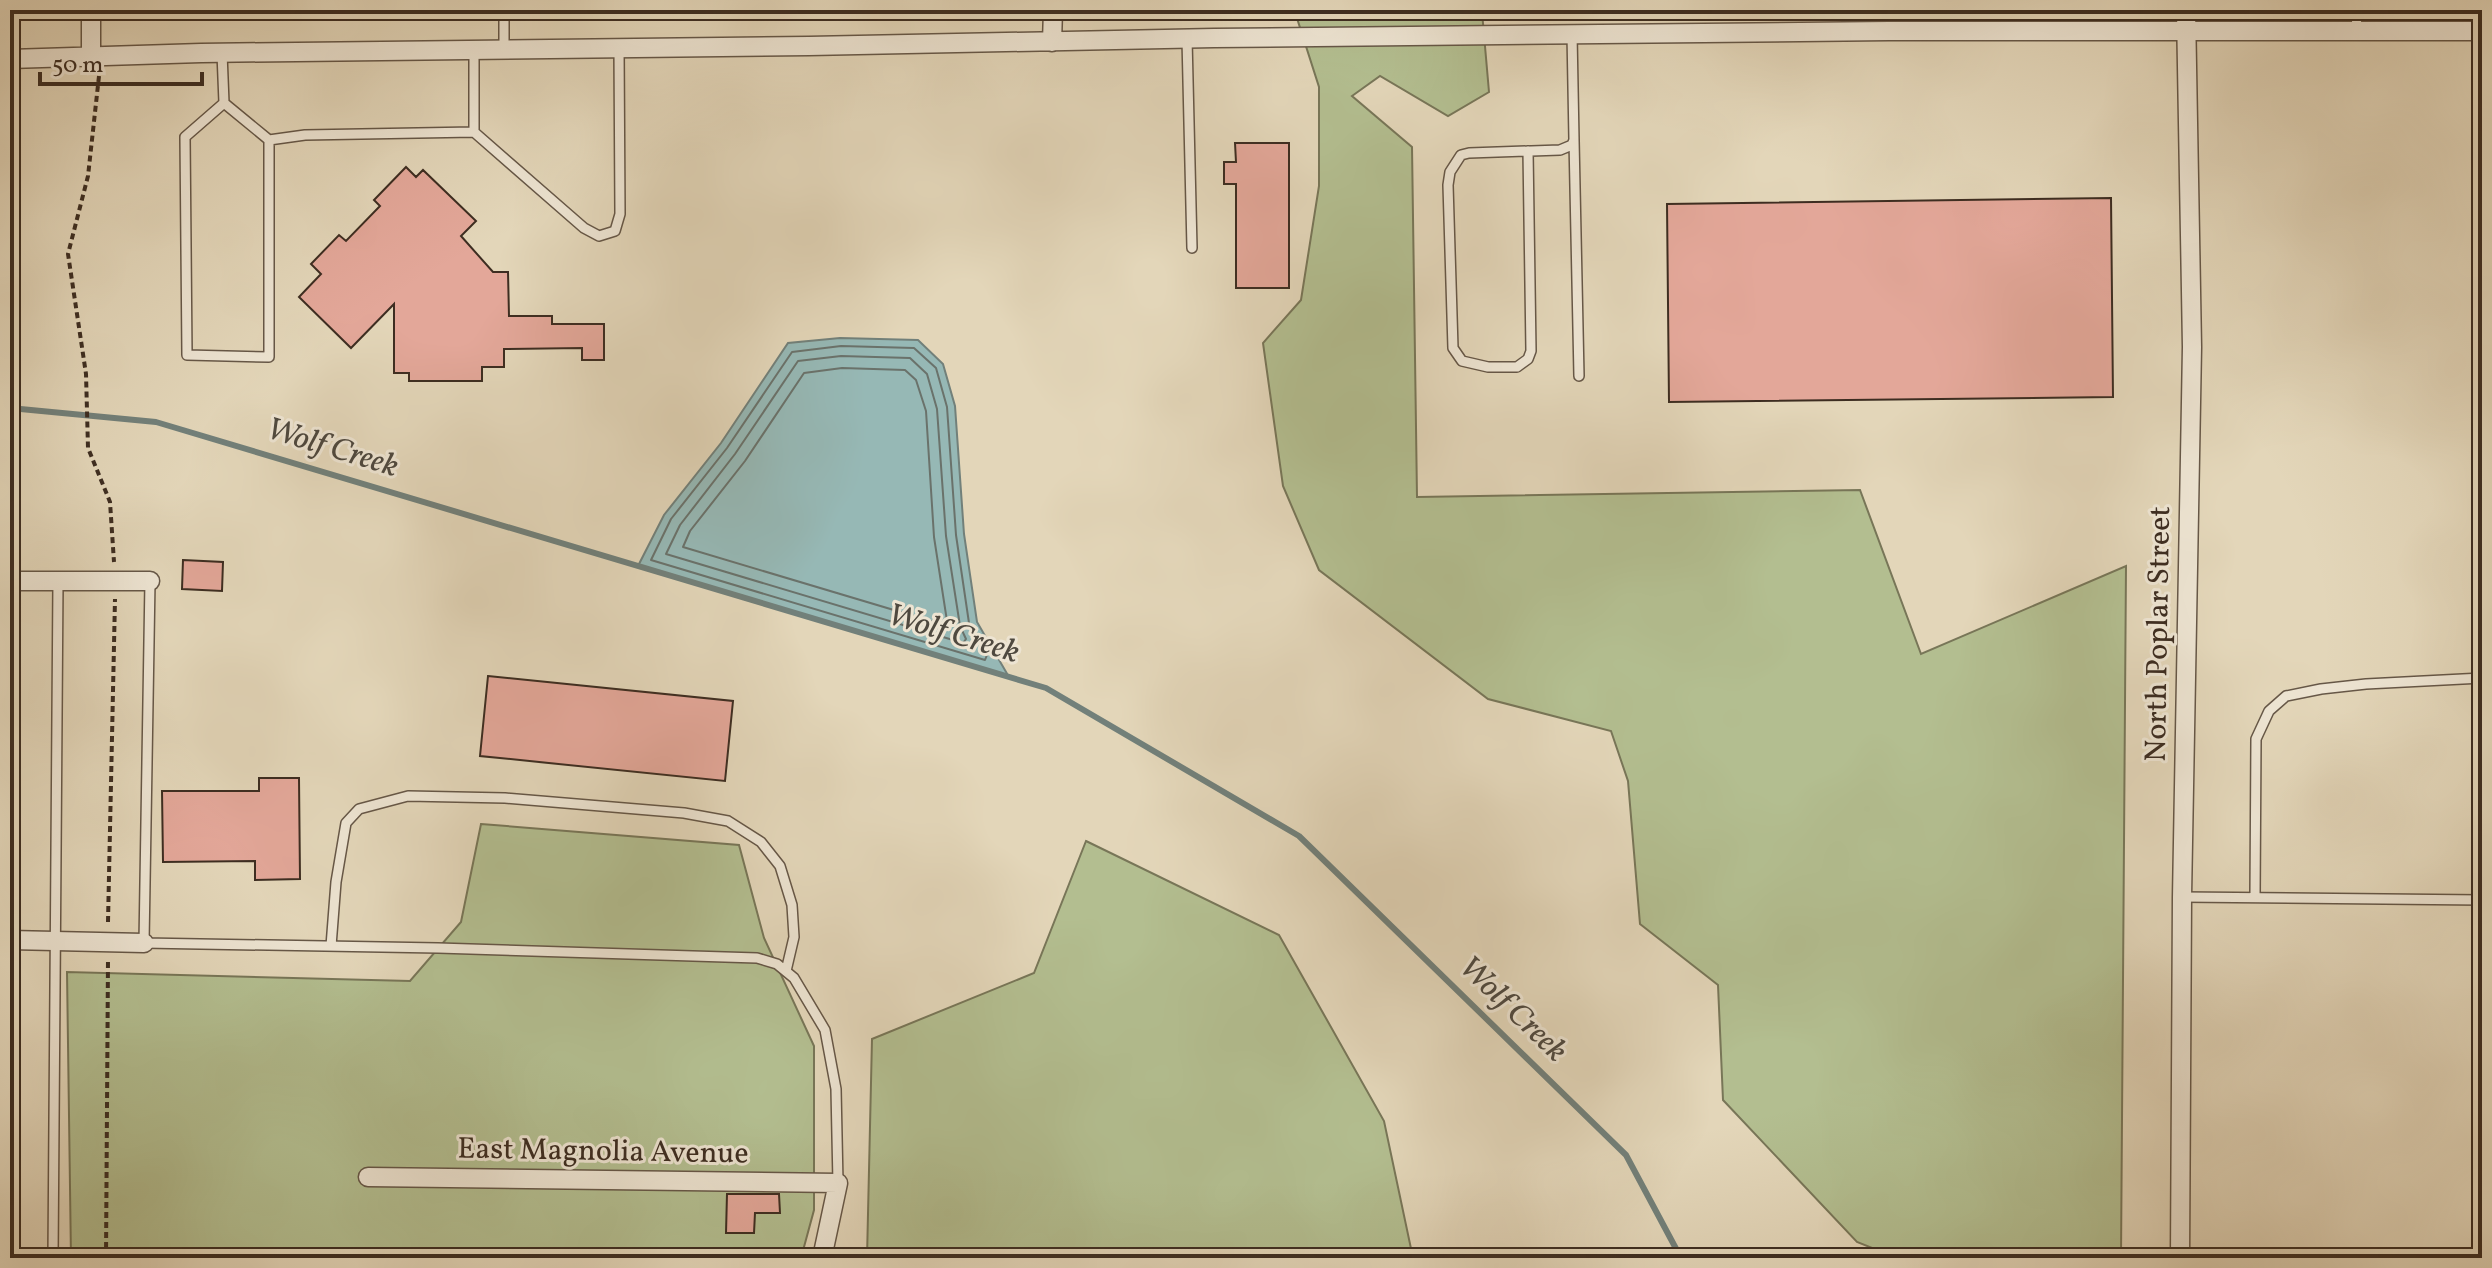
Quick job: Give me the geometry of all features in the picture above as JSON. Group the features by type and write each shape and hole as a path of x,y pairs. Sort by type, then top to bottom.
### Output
{"street":[{"path":"91,10 96,57"},
{"path":"1052,42 1053,10"},
{"name":"North Poplar Street","path":"2180,1258 2182,897 2192,347 2186,10"},
{"path":"10,59 474,48 1572,34 2482,31"},
{"path":"10,581 150,581"},
{"path":"10,940 144,943"},
{"name":"East Magnolia Avenue","path":"368,1177 838,1183"},
{"path":"822,1258 838,1183"}],"lane":[{"path":"504,10 504,49"},
{"path":"2356,10 2357,31"},
{"path":"1572,34 1579,376"},
{"path":"1187,39 1192,248"},
{"path":"222,53 224,103 269,140 305,135 474,132 584,228 599,236 615,231 620,214 619,47"},
{"path":"474,48 474,132"},
{"path":"224,103 185,137 187,355 269,357 269,140"},
{"path":"1528,151 1531,351 1528,359 1517,367 1474,365 1462,361 1453,348 1450,172 1461,155 1528,151 1567,149 1574,140"},
{"path":"53,1258 58,581"},
{"path":"150,581 144,943 757,958 777,964 794,978 825,1030 836,1089 838,1183"},
{"path":"2255,897 2256,739 2269,711 2286,696 2321,689 2482,678"},
{"path":"331,946 336,882 346,823 359,809 408,796 505,798 684,813 728,821 761,842 780,866 792,905 794,937 786,971"},
{"path":"2182,897 2482,900"}],"path":[{"path":"96,57 88,176 68,254 86,374 88,448 110,502 115,582 106,1258"}],"green space":[{"path":"1335,10 1482,12 1489,92 1448,116 1380,76 1352,96 1412,147 1417,497 1860,490 1921,654 2126,566 2121,1258 1897,1258 1857,1242 1723,1100 1718,985 1640,924 1628,781 1611,731 1488,699 1319,570 1283,486 1263,343 1301,300 1319,186 1319,87 1296,15"},
{"path":"481,824 739,845 764,938 814,1046 814,1210 801,1258 71,1258 67,972 410,981 461,922"},
{"path":"1086,841 1279,935 1384,1121 1413,1258 867,1258 872,1039 1034,973"}],"water":[{"path":"840,338 918,340 943,364 955,406 964,534 977,622 1009,677 638,566 664,515 721,443 788,343"}],"building":[{"path":"1235,143 1289,143 1289,288 1236,288 1236,184 1224,184 1224,162 1236,162"},
{"path":"406,167 416,177 423,170 476,221 461,236 493,272 508,272 509,316 552,316 552,324 604,324 604,360 582,360 582,348 504,349 504,367 482,367 482,381 409,381 409,373 394,373 394,304 351,348 299,297 321,274 311,264 339,235 346,241 380,206 374,200"},
{"path":"2111,198 2113,397 1669,402 1667,204"},
{"path":"183,560 223,562 222,591 182,589"},
{"path":"488,676 733,701 725,781 480,756"},
{"path":"259,778 299,778 300,879 255,880 255,861 163,862 162,791 259,791"},
{"path":"727,1194 779,1194 780,1213 755,1213 754,1233 726,1233"}],"waterway":[{"name":"Wolf Creek","path":"10,408 156,422 1046,688 1299,836 1626,1155 1681,1258"}]}
